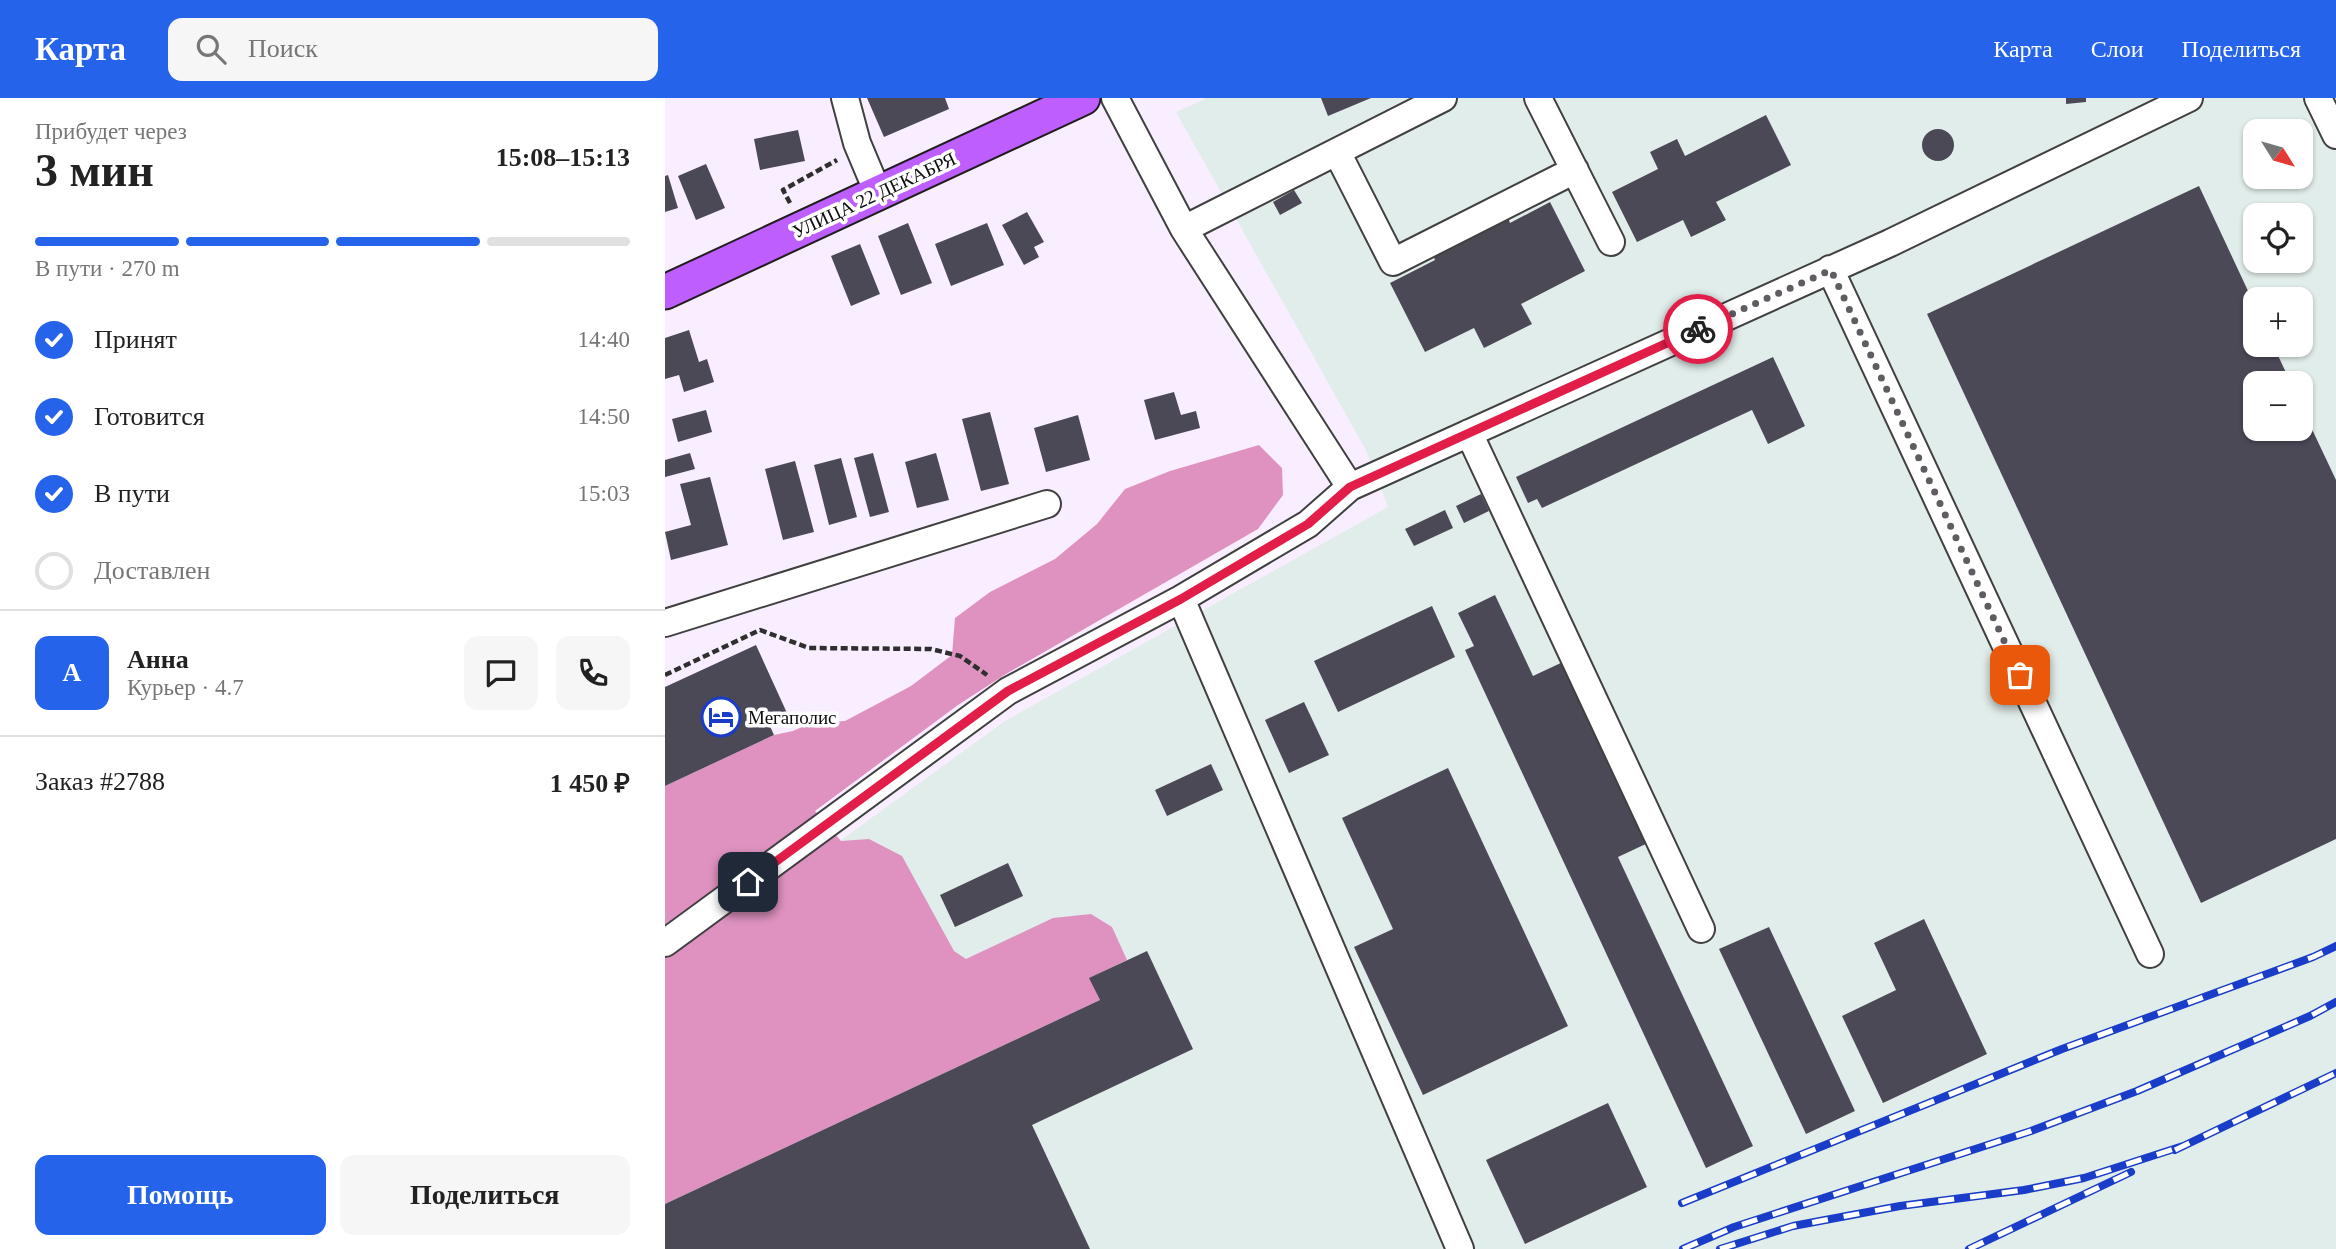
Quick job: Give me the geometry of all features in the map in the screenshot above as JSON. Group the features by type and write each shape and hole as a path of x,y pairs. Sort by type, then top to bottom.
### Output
{"main road":[{"name":"УЛИЦА 22 ДЕКАБРЯ","path":"665,292 1083,98"}],"street":[{"path":"845,98 857,142 878,193"},
{"path":"1115,98 1184,229 1350,487"},
{"path":"1184,229 1443,98"},
{"path":"1538,98 1611,242"},
{"path":"665,943 1008,691 1181,599 1308,524 1350,487 1831,270 2189,98"},
{"path":"2318,98 2336,135"},
{"path":"1337,152 1393,262 1575,170"},
{"path":"1831,270 2150,954"},
{"path":"1469,433 1700,929"},
{"path":"665,623 1047,504"},
{"path":"1181,599 1459,1249"}],"path":[{"path":"783,190 843,157"},
{"path":"665,674 760,630 809,648 931,649 950,653 960,656 1008,691"}],"shaded area":[{"path":"1207,98 2336,98 2336,1249 665,1249 665,968 1005,721 1388,507 1367,452 1176,112"},
{"path":"1259,445 1282,468 1283,495 1258,529 1006,674 958,705 815,811 841,841 869,839 902,856 954,951 966,959 1053,918 1091,914 1112,927 1127,960 1090,978 1100,1000 665,1204 665,786 774,735 811,723 845,721 911,686 952,655 955,618 990,592 1055,559 1097,524 1125,489 1170,471"}],"building":[{"path":"867,98 945,98 949,109 884,137"},
{"path":"1321,98 1371,98 1328,116"},
{"path":"2066,98 2086,98 2086,102 2066,104"},
{"path":"1766,115 1791,165 1716,202 1726,220 1691,237 1683,220 1637,242 1612,192 1658,169 1650,152 1677,139 1685,156"},
{"path":"1938,129 1949,134 1954,145 1949,156 1938,161 1927,156 1922,145 1927,134"},
{"path":"798,130 805,161 760,170 754,139"},
{"path":"706,164 725,208 696,220 678,176"},
{"path":"668,175 678,208 665,212 665,176"},
{"path":"2199,186 2246,287 2243,287 2243,357 2279,357 2285,371 2243,371 2243,441 2313,441 2313,431 2336,480 2336,839 2201,903 1927,314"},
{"path":"1294,190 1302,203 1280,215 1273,202"},
{"path":"1550,202 1585,271 1521,304 1532,324 1484,348 1474,328 1425,352 1390,283 1435,260 1433,255 1508,217 1510,223"},
{"path":"1027,212 1044,242 1034,247 1039,257 1024,265 1002,225"},
{"path":"908,223 932,283 901,295 878,236"},
{"path":"987,223 1004,265 951,286 935,244"},
{"path":"860,244 880,294 851,306 831,256"},
{"path":"689,330 699,362 707,359 714,382 684,392 679,375 665,379 665,338"},
{"path":"1773,357 1805,426 1768,444 1752,410 1542,508 1537,499 1528,503 1516,477"},
{"path":"1174,392 1181,415 1196,411 1200,428 1155,440 1144,400"},
{"path":"706,410 712,432 678,442 672,419"},
{"path":"990,412 1009,484 981,491 962,419"},
{"path":"1078,415 1090,460 1046,472 1034,428"},
{"path":"690,453 695,469 665,477 665,460"},
{"path":"873,453 889,512 870,517 854,458"},
{"path":"936,453 949,500 917,508 905,462"},
{"path":"841,458 857,517 829,525 814,465"},
{"path":"795,461 814,532 783,540 765,469"},
{"path":"710,477 728,545 671,560 665,532 691,525 680,484"},
{"path":"1481,494 1489,511 1464,523 1456,506"},
{"path":"1445,510 1453,528 1414,546 1405,529"},
{"path":"1495,595 1533,676 1565,661 1650,842 1618,857 1753,1146 1706,1168 1465,650 1474,646 1458,613"},
{"path":"1432,606 1455,657 1338,712 1314,661"},
{"name":"Мегаполис","path":"756,645 787,713 768,722 774,735 665,786 665,687"},
{"path":"1304,702 1329,755 1289,773 1265,720"},
{"path":"1211,764 1223,790 1167,816 1155,790"},
{"path":"1448,768 1568,1026 1423,1095 1354,947 1393,929 1342,818"},
{"path":"1008,863 1023,896 955,927 940,895"},
{"path":"1924,919 1987,1054 1883,1103 1842,1016 1896,990 1874,943"},
{"path":"1769,927 1855,1111 1806,1134 1719,949"},
{"path":"1147,951 1193,1049 1032,1125 1090,1249 665,1249 665,1204 1100,1000 1089,978"},
{"path":"1608,1103 1647,1187 1525,1244 1486,1160"}],"railway":[{"path":"1682,1203 2062,1049 2313,957 2336,946"},
{"path":"1683,1249 1734,1227 2031,1131 2137,1091 2310,1016 2336,1002"},
{"path":"2175,1150 2336,1073"},
{"path":"1720,1249 1793,1226 1900,1206 2024,1190 2084,1178 2183,1146"},
{"path":"1969,1249 2131,1172"}],"way so far":[{"path":"1698,329 1831,270 2020,675"}],"place":[{"name":"Мегаполис","path":"721,717"}],"route":[{"path":"748,882 1008,691 1181,599 1308,524 1350,487 1698,329"}]}
